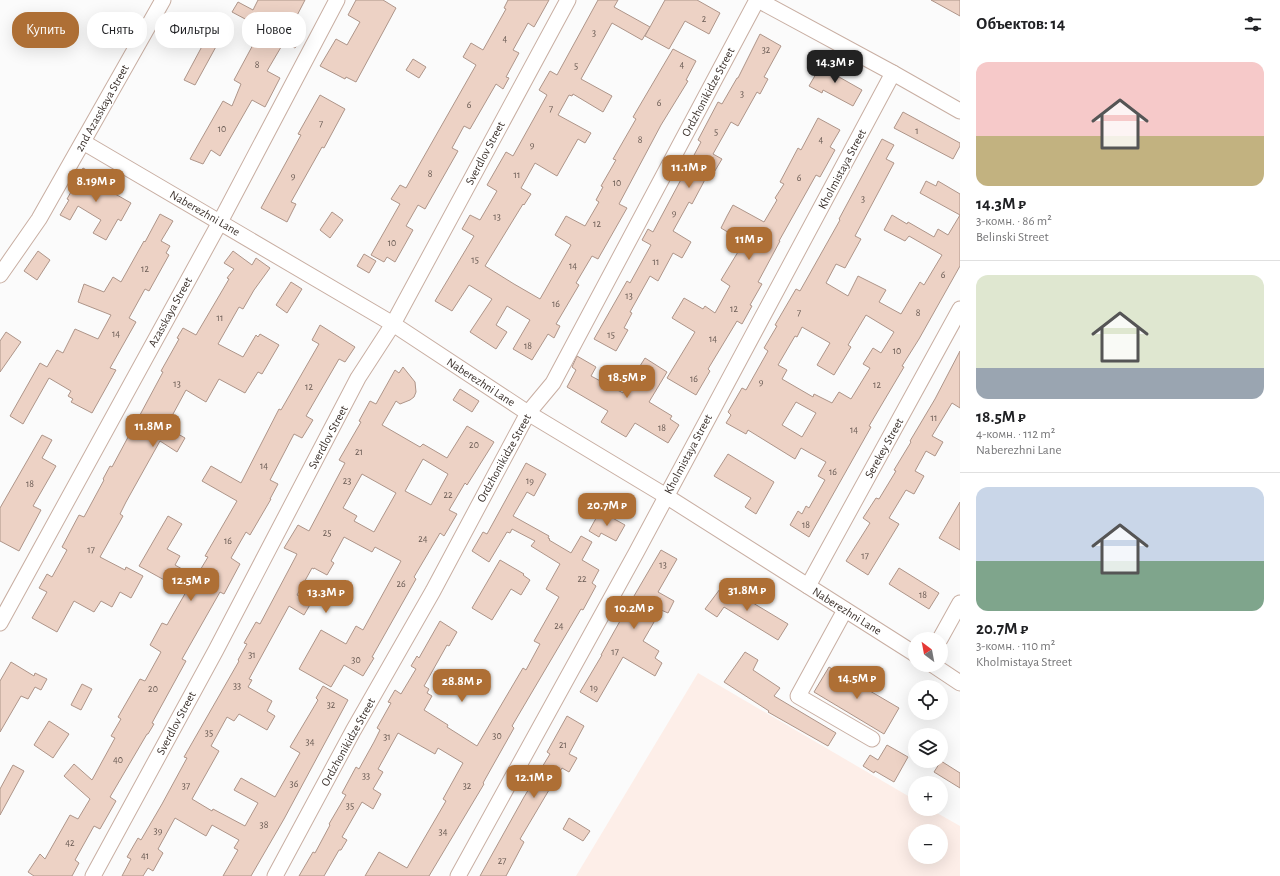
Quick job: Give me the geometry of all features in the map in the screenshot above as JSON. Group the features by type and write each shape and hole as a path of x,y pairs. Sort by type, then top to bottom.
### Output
{"street":[{"name":"2nd Azasskaya Street","path":"0,275 39,219 163,0"},
{"name":"Azasskaya Street","path":"0,623 220,222 337,0"},
{"name":"Sverdlov Street","path":"93,876 219,643 358,378 393,324 568,0"},
{"path":"758,0 960,111"},
{"name":"Ordzhonikidze Street","path":"275,876 353,732 433,591 528,413 553,383 758,0"},
{"name":"Kholmistaya Street","path":"458,876 666,496 893,73"},
{"name":"Naberezhni Lane","path":"83,142 393,324 528,413 666,496 908,650"},
{"name":"Serekey Street","path":"808,586 960,309"},
{"path":"944,632 960,603"},
{"path":"844,610 798,696 872,739"},
{"path":"944,672 960,683"}],"shaded area":[{"path":"698,673 908,796 908,816 942,816 960,826 960,876 576,876"}],"building":[{"path":"258,0 305,0 299,12 242,12 242,17 232,12 238,2 253,10"},
{"path":"356,0 383,0 396,8 356,82 346,77 345,79 320,66 336,39 347,45 360,22 348,15"},
{"path":"508,0 549,0 534,27 528,23 513,50 519,53 506,77 509,78 503,89 496,84 470,129 464,126 452,148 458,151 425,209 418,205 406,226 413,230 395,262 387,257 384,262 371,255 400,204 391,199 400,185 406,188 476,65 463,57 471,43 483,50 506,9 504,8"},
{"path":"598,0 618,0 614,7 650,27 642,40 612,23 581,79 612,96 603,112 573,94 572,96 569,95 558,115 591,133 585,143 578,139 557,176 535,163 521,188 531,194 524,205 523,204 485,266 540,299 571,245 555,235 566,216 585,226 599,202 596,200 603,187 601,186 616,160 613,159 636,119 633,117 673,49 696,61 686,80 688,81 661,125 619,204 627,208 598,259 592,256 576,283 579,285 556,324 560,326 554,338 548,334 532,360 513,349 530,320 507,306 496,325 507,332 496,349 470,332 492,299 469,285 452,311 435,301 474,236 462,229 470,215 480,220 497,191 487,185 506,152 513,156 547,95 539,90 550,71 557,75"},
{"path":"665,0 697,0 720,13 709,34 685,21 669,49 645,36"},
{"path":"931,0 960,0 960,16"},
{"path":"760,34 781,46 764,77 768,79 760,94 757,92 738,126 731,122 713,154 722,159 713,174 709,172 692,204 689,202 673,231 691,242 682,258 673,253 658,281 650,276 630,312 632,313 624,328 628,330 616,351 594,339 627,281 630,283 651,245 642,240 648,229 653,232 701,142 698,140 718,102 722,104 738,78"},
{"path":"201,48 215,48 195,85 184,80"},
{"path":"251,48 280,48 267,71 280,78 265,107 252,100 220,156 211,150 203,164 190,159 223,101 232,106 241,84 234,80"},
{"path":"413,59 426,67 419,78 406,70"},
{"path":"824,60 836,66 832,73 862,90 853,106 823,90 822,93 809,86"},
{"path":"320,95 345,109 324,148 322,147 291,202 296,204 287,222 261,208 301,135 298,134"},
{"path":"903,112 960,143 960,146 953,159 894,128"},
{"path":"818,118 840,130 830,147 835,150 820,177 816,175 779,241 758,282 762,284 750,305 752,306 742,324 737,321 708,369 710,371 696,395 667,378 695,332 672,318 684,298 703,309 705,306 715,313 730,286 721,280 744,242 721,228 727,216 733,205 764,222 777,200 775,198 784,184 780,182 798,148 801,150"},
{"path":"882,139 894,145 886,159 894,163 855,236 861,239 845,268 836,264 826,283 848,296 858,276 886,290 879,302 901,314 920,282 924,285 942,255 909,236 905,241 884,230 892,215 907,224 908,222 934,237 938,229 948,235 960,215 960,266 902,366 904,367 869,426 871,427 809,537 790,525 798,511 802,514 806,506 809,508 825,480 818,476 826,462 801,448 795,459 748,430 746,434 726,423 731,415 728,412 742,388 746,390 768,351 764,348 777,326 775,325 796,289 800,291 840,220 839,219","holes":["866,315 894,332 881,353 873,348 863,364 870,368 851,399 839,392 832,403 814,394 813,397 782,379 787,370 778,365 802,327 830,343 817,365 834,375 851,347 848,345","796,402 816,413 802,437 782,425"]},
{"path":"83,168 97,176 94,182 131,203 121,221 118,219 106,240 93,233 101,220 78,206 70,220 60,215 69,200 67,199"},
{"path":"926,181 936,186 938,181 960,194 960,215 920,193"},
{"path":"332,212 343,220 330,238 320,230"},
{"path":"160,214 173,221 161,241 170,246 166,253 169,255 149,291 145,289 129,318 136,322 110,368 116,370 92,413 71,402 73,399 68,396 71,391 49,378 23,424 10,416 40,363 47,367 57,350 63,353 75,329 98,339 111,315 78,302 84,284 104,292 113,277 121,282"},
{"path":"38,251 50,260 37,280 24,271"},
{"path":"233,251 252,265 256,258 270,268 254,290 243,309 239,307 218,344 243,357 256,335 258,337 260,334 279,345 262,374 258,372 245,393 219,379 206,402 186,390 166,427 185,438 177,452 160,441 126,502 120,514 123,516 100,557 125,570 126,567 143,576 131,598 120,592 112,607 101,601 94,612 74,601 57,632 32,618 47,592 39,588 47,574 52,577 67,550 62,547 79,515 84,517 110,466 112,467 163,372 161,371 179,339 177,338 183,328 196,335 229,279 227,278 234,269 224,263"},
{"path":"364,254 376,261 369,273 357,266"},
{"path":"291,282 302,289 287,313 276,305"},
{"path":"320,325 355,347 345,362 339,359 306,416 313,420 302,438 294,434 270,480 278,484 271,499 250,535 246,532 231,558 240,564 224,594 220,592 182,659 186,661 152,723 154,724 110,797 116,801 100,829 94,826 75,860 79,863 72,876 34,876 28,872 40,854 45,859 70,815 78,819 90,799 64,776 74,764 92,780 115,738 111,736 121,719 118,717 140,679 145,681 161,652 150,645 162,623 167,625 186,592 139,566 168,516 182,524 167,549 180,556 175,565 196,577 208,557 205,556 237,501 202,481 211,466 241,483 279,409 281,410 319,344 312,340"},
{"path":"6,332 21,342 0,372 0,341"},
{"path":"960,351 960,408 952,403 932,436 943,442 935,456 926,451 915,471 924,476 914,494 906,490 889,518 899,524 868,575 846,561 870,523 863,518 876,498 879,499 896,471 894,470 935,399"},
{"path":"577,356 596,367 591,376 623,393 645,358 667,372 649,402 672,416 670,419 679,425 668,443 635,423 626,437 601,422 608,411 567,387 576,370 572,367"},
{"path":"403,367 415,382 416,392 414,397 410,400 400,404 396,401 382,425 420,447 423,444 447,458 467,426 494,442 467,485 465,483 449,510 457,514 444,536 440,533 414,577 416,579 372,657 374,658 363,676 344,665 331,687 299,669 321,630 346,644 356,626 363,630 401,561 375,547 372,552 344,537 331,561 334,563 327,575 312,568 297,595 311,603 304,615 289,606 249,679 252,680 248,687 272,701 267,711 275,716 267,730 239,714 234,721 227,717 211,746 219,751 192,799 212,811 213,809 245,826 258,803 234,790 241,778 275,797 300,753 290,747 318,700 316,698 323,686 348,700 284,819 251,876 223,876 238,850 234,848 239,840 212,825 206,836 175,818 158,849 163,853 153,871 148,868 143,876 122,876 131,859 127,857 138,838 141,840 162,804 187,758 184,757 239,661 238,660 247,644 244,643 256,622 260,624 297,554 284,548 298,525 309,531 345,463 339,460 361,422 359,421 370,401 376,404 395,370 399,373","holes":["423,459 448,474 431,505 405,491","362,474 396,493 374,532 354,521 357,516 343,508"]},
{"path":"460,389 479,401 472,412 453,400"},
{"path":"42,435 52,440 42,458 56,466 33,506 41,510 19,551 0,541 0,508"},
{"path":"728,454 774,482 756,514 745,507 751,498 714,476"},
{"path":"526,463 546,474 534,496 527,492 513,516 549,536 549,540 571,553 581,536 592,542 582,560 599,570 592,583 596,586 583,610 581,609 512,726 514,728 483,783 484,784 429,876 365,876 379,852 407,868 446,801 443,799 463,763 438,748 435,754 398,733 378,769 383,772 373,789 381,794 373,809 362,802 342,837 347,840 341,850 339,850 324,876 299,876 313,852 315,853 330,825 329,824 346,795 342,793 356,767 359,769 374,742 380,730 377,728 391,703 388,702 395,690 401,694 416,669 411,666 417,656 419,658 440,621 457,632 449,646 447,645 424,686 429,689 427,693 432,696 424,710 477,746 523,668 526,670 540,644 534,641 559,597 546,589 560,564 531,546 535,541 512,529 510,533 507,532 489,562 472,551 483,532 487,534"},
{"path":"960,502 960,550 939,538"},
{"path":"600,511 625,525 616,541 601,533 599,537 589,531"},
{"path":"661,550 677,559 658,592 674,601 668,613 661,610 643,641 659,651 655,658 662,663 655,676 623,657 597,702 580,692"},
{"path":"500,560 524,574 523,575 530,580 521,595 511,589 492,620 472,608"},
{"path":"899,568 939,593 929,609 889,584"},
{"path":"723,585 788,624 778,640 724,607 717,617 705,609"},
{"path":"745,652 758,660 753,670 780,688 774,696 836,733 828,746 768,712 769,711 724,682"},
{"path":"11,662 34,676 35,673 47,679 41,690 35,687 28,699 21,696 0,732 0,681"},
{"path":"829,667 899,708 884,734 814,692"},
{"path":"82,684 92,689 81,710 71,705"},
{"path":"567,716 584,726 569,754 577,758 569,772 562,768 520,839 524,842 506,876 480,876 550,754 547,752"},
{"path":"49,721 69,734 53,758 34,745"},
{"path":"887,745 908,757 894,782 863,766 870,755 878,760"},
{"path":"13,765 24,771 0,815 0,789"},
{"path":"948,765 960,773 960,788 948,781 948,776 940,776 934,772 937,768 948,768"},
{"path":"569,818 590,831 583,841 563,829"}]}
